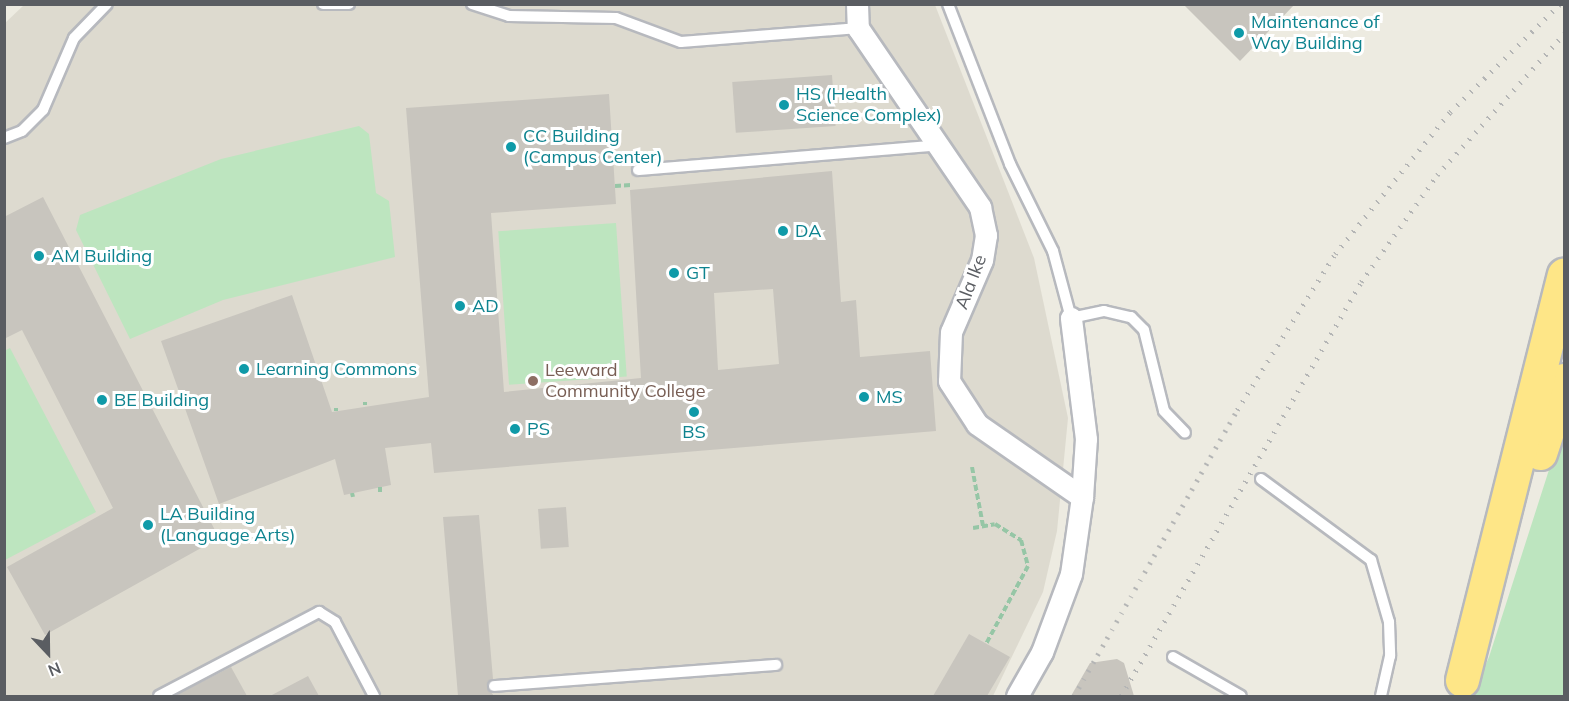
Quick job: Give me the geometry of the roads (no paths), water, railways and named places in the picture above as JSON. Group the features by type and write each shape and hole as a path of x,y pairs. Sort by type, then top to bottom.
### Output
{"highway":[{"path":"1460,688 1564,275"},
{"path":"1460,688 1564,380"}],"street":[{"path":"857,4 858,28"},
{"name":"Ala Ike","path":"858,28 940,145 980,207 986,235 982,260 951,332 949,381 977,424 1082,497"},
{"path":"1017,696 1042,652 1071,574 1082,497 1086,439 1071,318"}],"lane":[{"path":"4,138 43,110 74,38 107,4"},
{"path":"324,4 349,4"},
{"path":"472,4 509,16 616,18 681,42 858,28"},
{"path":"948,4 1010,164 1053,251 1071,318 1104,311 1131,317 1144,330 1164,411 1185,433"},
{"path":"638,170 940,145"},
{"path":"1261,479 1371,560 1389,622 1390,656 1381,696"},
{"path":"159,696 319,612 335,622 374,696"},
{"path":"1173,657 1241,696"},
{"path":"494,686 776,665"}],"railway":[{"path":"1074,696 1237,410 1335,254 1450,112 1560,4"},
{"path":"1121,696 1361,282 1437,175 1564,34"}],"place":[{"name":"Maintenance of Way Building","path":"1239,33"},
{"name":"HS (Health Science Complex)","path":"784,105"},
{"name":"CC Building (Campus Center)","path":"511,147"},
{"name":"DA","path":"783,231"},
{"name":"AM Building","path":"39,256"},
{"name":"GT","path":"674,273"},
{"name":"AD","path":"460,306"},
{"name":"Learning Commons","path":"244,369"},
{"name":"Leeward Community College","path":"533,381"},
{"name":"MS","path":"864,397"},
{"name":"BE Building","path":"102,400"},
{"name":"BS","path":"694,412"},
{"name":"PS","path":"515,429"},
{"name":"LA Building (Language Arts)","path":"148,525"}]}
